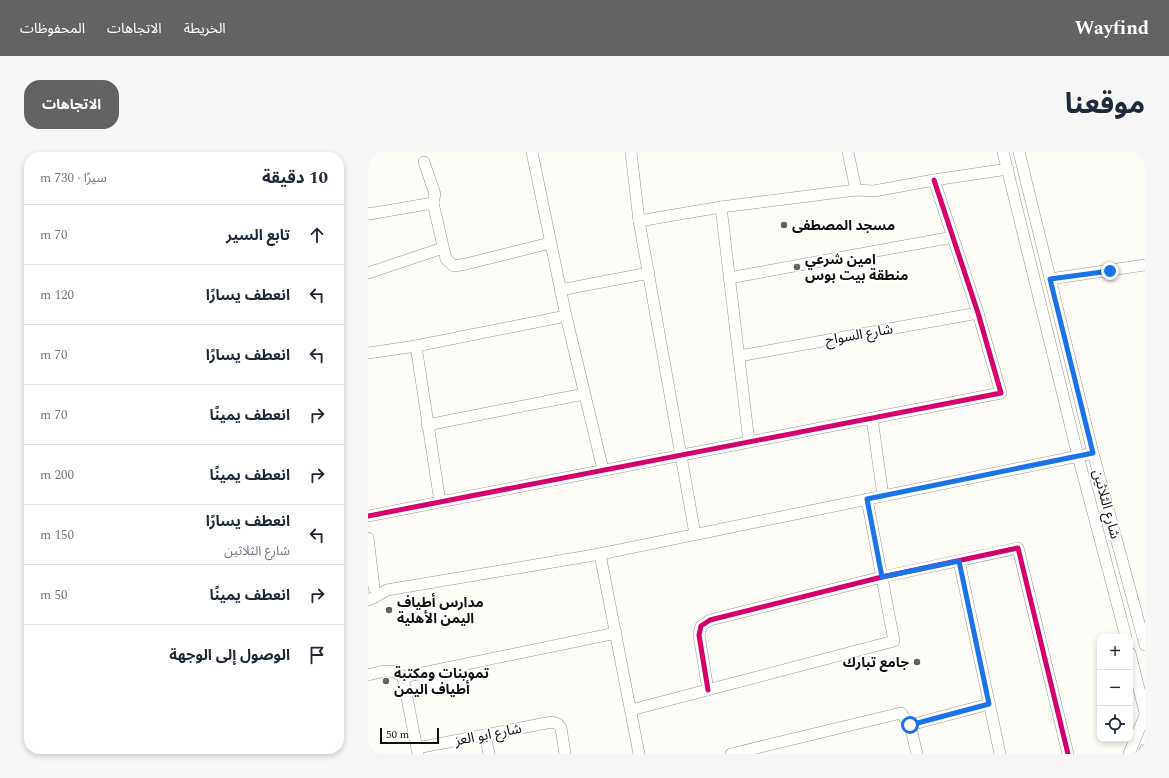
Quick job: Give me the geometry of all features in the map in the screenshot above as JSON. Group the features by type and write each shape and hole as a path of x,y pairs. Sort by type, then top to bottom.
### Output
{"street":[{"path":"532,152 560,290 603,470"},
{"path":"631,152 639,221 695,534"},
{"path":"848,152 856,190"},
{"name":"شارع الثلاثين","path":"1003,152 1078,456 1125,634"},
{"name":"شارع الثلاثين","path":"1019,152 1093,453 1141,611 1145,645"},
{"path":"424,162 434,194 433,203 446,259 454,266 550,243"},
{"path":"639,221 721,207 856,190 874,191 1008,169"},
{"path":"368,516 1001,393 978,313 934,180"},
{"path":"368,213 433,203"},
{"path":"721,207 749,442"},
{"path":"729,278 953,237"},
{"path":"368,273 443,248"},
{"path":"1050,279 1145,265"},
{"path":"560,290 648,273"},
{"name":"شارع السواح","path":"739,356 978,313"},
{"path":"368,353 416,346 566,316"},
{"path":"416,346 427,426 440,502"},
{"path":"427,426 584,394"},
{"path":"872,418 883,496"},
{"path":"368,538 371,588 387,590 600,554 1093,453"},
{"path":"631,710 894,641 867,499"},
{"path":"708,690 699,635 701,626 710,620 882,577 1018,548 1068,754"},
{"path":"600,554 639,754"},
{"path":"959,561 1000,754"},
{"path":"368,600 387,590"},
{"path":"1121,616 1141,611"},
{"path":"403,677 616,633"},
{"path":"1128,754 1145,714 1133,665"},
{"path":"368,675 396,671 403,677 418,751"},
{"path":"910,725 989,704"},
{"path":"731,754 901,713 910,725 917,754"},
{"name":"شارع ابو العز","path":"418,751 485,735 552,722 558,724 561,728 566,754"},
{"path":"485,735 489,754"},
{"path":"1144,754 1145,750"}],"cycle path":[{"path":"368,516 1001,393 978,313 934,180"},
{"path":"708,690 699,635 701,626 710,620 882,577 1018,548 1068,754"}],"place":[{"name":"مسجد المصطفى","path":"784,225"},
{"name":"امين شرعي منطقة بيت بوس","path":"797,267"},
{"name":"مدارس أطياف اليمن الأهلية","path":"389,610"},
{"name":"جامع تبارك","path":"917,662"},
{"name":"تموينات ومكتبة أطياف اليمن","path":"386,681"}],"route":[{"path":"910,725 989,704 959,561 882,577 867,499 1093,453 1050,279 1110,271"}]}
